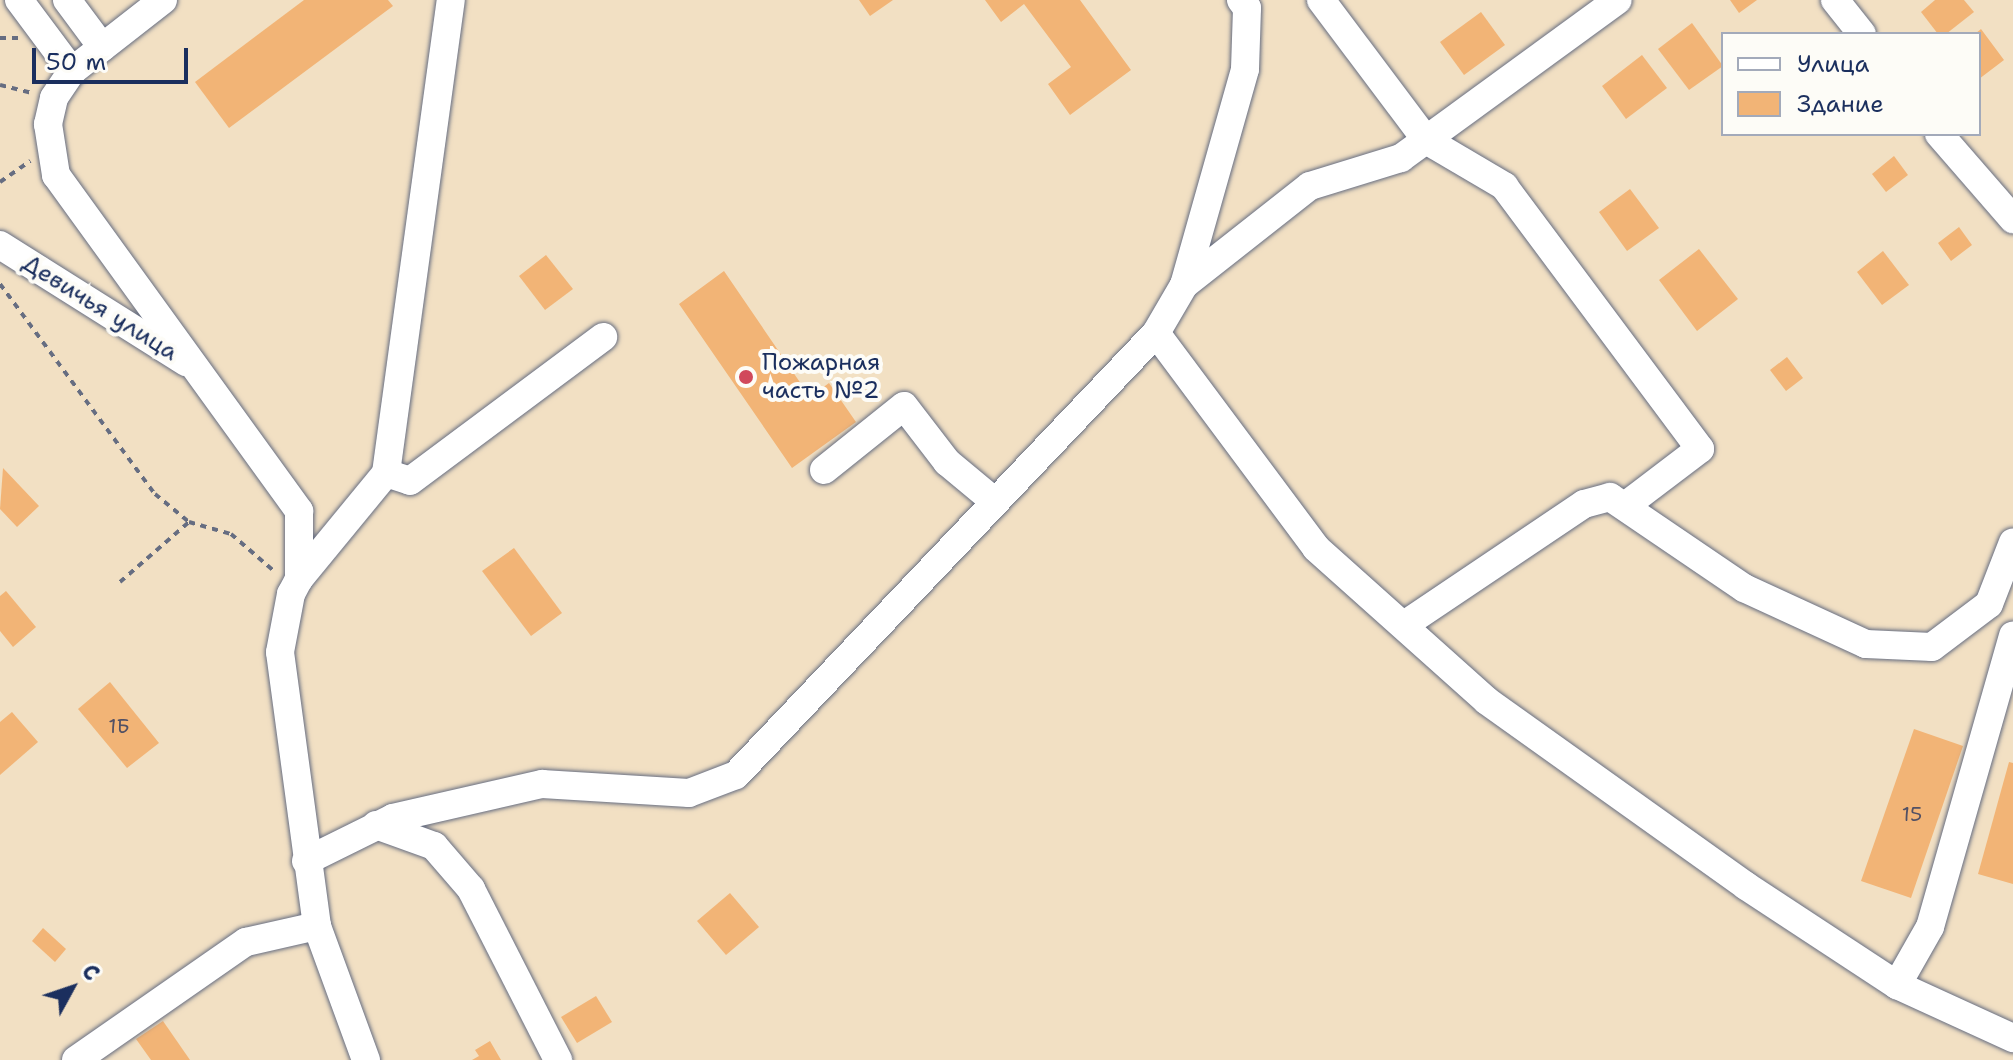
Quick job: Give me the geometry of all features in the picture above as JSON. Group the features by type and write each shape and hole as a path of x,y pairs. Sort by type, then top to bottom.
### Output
{"street":[{"path":"19,0 72,71"},
{"path":"67,0 102,47"},
{"path":"163,0 72,71 54,98 48,124 56,175 299,511 295,587 280,652 317,926 366,1060"},
{"path":"295,587 386,473 451,0"},
{"path":"306,861 376,825 542,784 689,793 736,775 1156,333 1184,285 1245,69 1247,8 1241,0"},
{"path":"1321,0 1426,140 1504,186 1700,449 1625,506"},
{"path":"1184,285 1310,186 1401,158 1618,0"},
{"path":"1835,0 1860,32"},
{"path":"1941,136 2013,219"},
{"name":"Девичья улица","path":"0,245 200,371"},
{"path":"1156,333 1316,548 1487,701 1746,886 1897,985 2013,1038"},
{"path":"386,473 410,481 603,337"},
{"path":"824,470 904,406 947,462 994,501"},
{"path":"1404,625 1584,504 1610,497 1744,588 1866,644 1932,647 1989,604 2009,577 2013,542"},
{"path":"1897,985 1930,927 2013,636"},
{"path":"376,825 434,846 471,889 558,1060"},
{"path":"76,1060 246,942 317,926"}],"path":[{"path":"0,85 54,98"},
{"path":"0,182 51,146"},
{"path":"0,284 155,494 189,522 231,534 295,587"},
{"path":"120,582 189,522"}],"building":[{"path":"304,0 388,0 393,6 229,128 195,82"},
{"path":"859,0 893,0 870,16"},
{"path":"985,0 1080,0 1131,70 1070,115 1048,84 1071,67 1024,4 1001,22"},
{"path":"1730,0 1757,0 1739,13"},
{"path":"1935,0 1964,0 1974,12 1949,32 1936,32 1921,12"},
{"path":"1481,12 1505,45 1464,75 1440,42"},
{"path":"1692,23 1721,67 1689,90 1658,49"},
{"path":"1981,29 2004,60 1981,77 1981,32 1977,32"},
{"path":"1642,55 1667,88 1626,119 1602,86"},
{"path":"1894,156 1908,175 1886,192 1872,174"},
{"path":"1630,189 1659,228 1627,251 1599,212"},
{"path":"1959,227 1972,245 1951,261 1938,243"},
{"path":"1699,249 1738,299 1697,331 1659,280"},
{"path":"1883,251 1909,285 1882,305 1857,272"},
{"path":"546,255 573,289 545,310 519,276"},
{"name":"Пожарная часть №2","path":"724,271 810,397 829,383 856,422 792,468 679,304"},
{"path":"1787,357 1803,378 1786,391 1770,370"},
{"path":"3,468 39,506 17,527 0,509"},
{"path":"514,548 562,613 531,636 482,571"},
{"path":"6,591 36,627 13,647 0,631 0,596"},
{"path":"110,682 159,743 127,768 78,709"},
{"path":"12,712 38,742 0,775 0,722"},
{"path":"1914,729 1963,746 1911,898 1861,881"},
{"path":"2009,762 2013,763 2013,884 1978,874"},
{"path":"730,893 759,927 726,955 697,921"},
{"path":"43,928 66,949 55,962 32,941"},
{"path":"596,996 612,1022 577,1043 561,1017"},
{"path":"163,1021 190,1060 151,1060 136,1039"},
{"path":"490,1041 501,1060 472,1060 479,1056 475,1050"}],"place":[{"name":"Пожарная часть №2","path":"746,377"}]}
